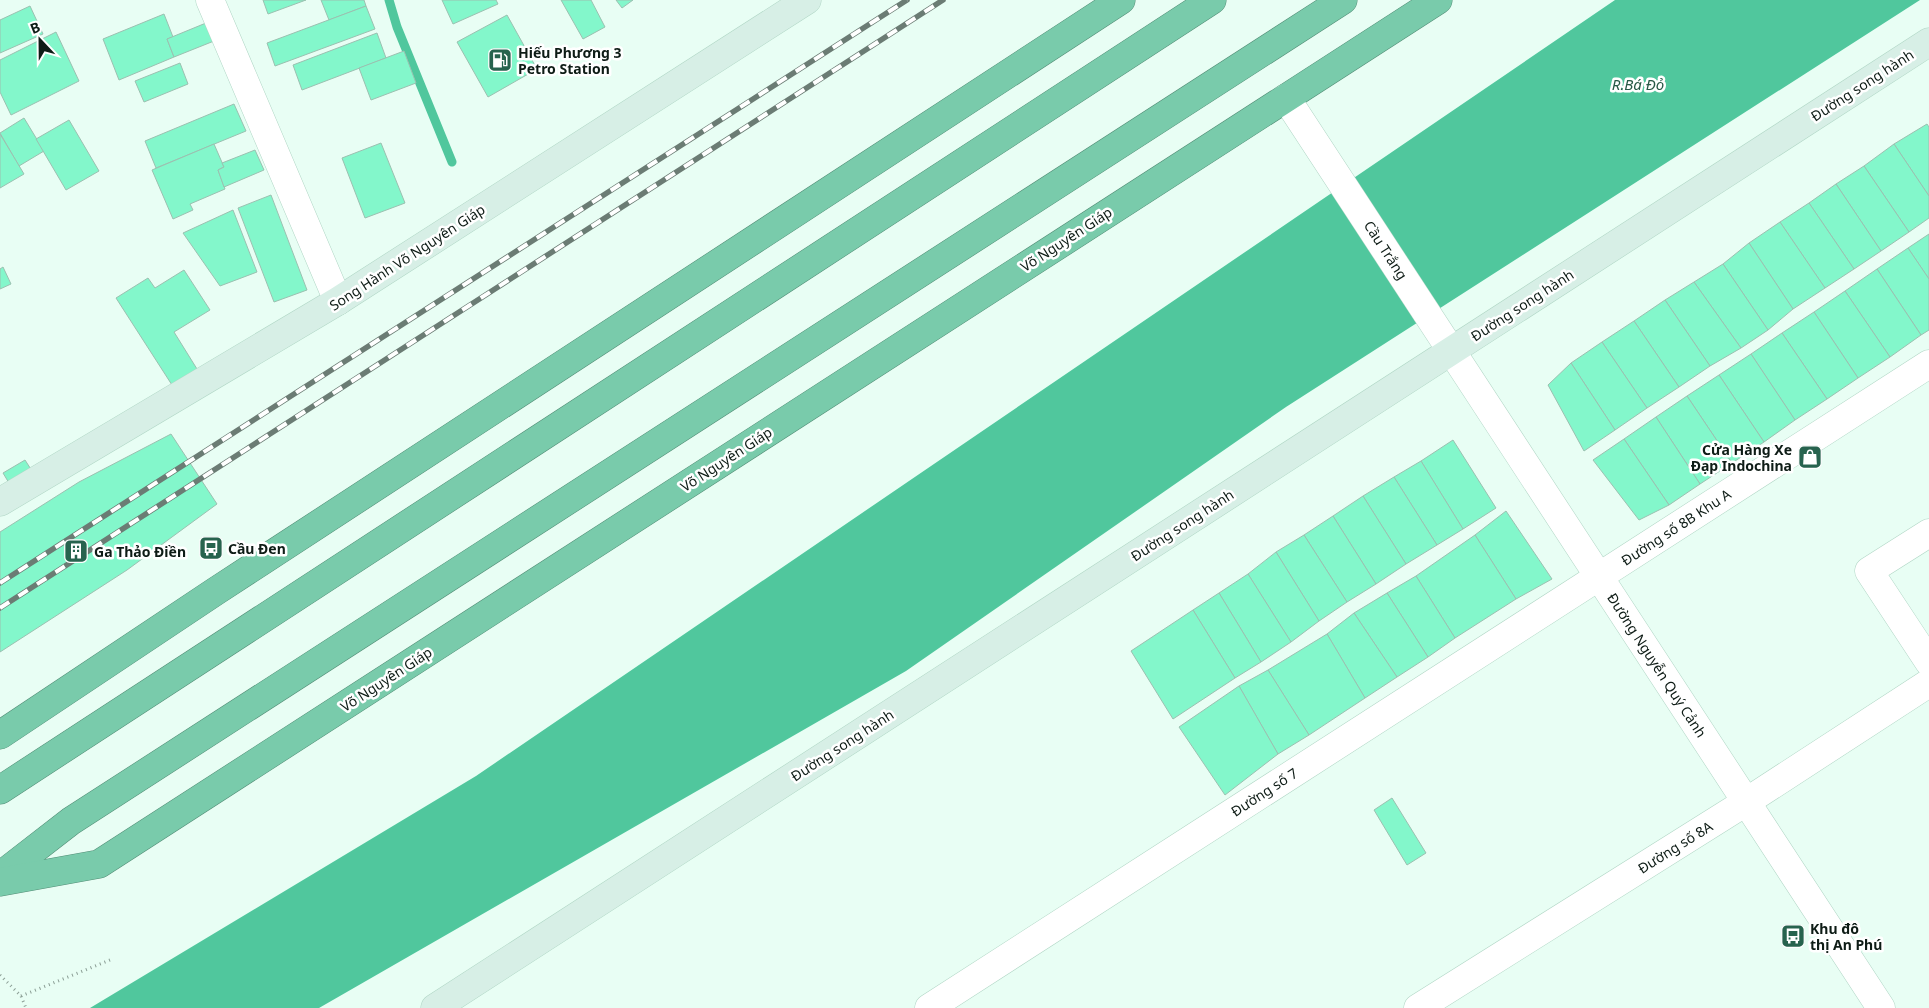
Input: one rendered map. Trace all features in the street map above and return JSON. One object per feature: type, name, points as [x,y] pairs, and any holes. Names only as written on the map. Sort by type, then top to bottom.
[{"type":"highway","points":[[0,735],[233,580],[1122,0]]},
{"type":"highway","points":[[0,790],[1212,0]]},
{"type":"highway","points":[[0,876],[71,821],[1343,0]]},
{"type":"highway","name":"Võ Nguyên Giáp","points":[[0,882],[99,864],[1438,0]]},
{"type":"main road","name":"Song Hành Võ Nguyên Giáp","points":[[0,502],[338,301],[808,0]]},
{"type":"main road","name":"Đường song hành","points":[[434,1008],[1929,42]]},
{"type":"street","points":[[210,0],[338,301]]},
{"type":"street","name":"Cầu Trắng","points":[[1286,98],[1434,323]]},
{"type":"street","name":"Đường Nguyễn Quý Cảnh","points":[[1434,323],[1881,1008]]},
{"type":"street","name":"Đường số 8B Khu A","points":[[1599,576],[1929,364]]},
{"type":"street","points":[[1929,532],[1869,571],[1929,662]]},
{"type":"street","name":"Đường số 7","points":[[936,1006],[1599,576]]},
{"type":"street","name":"Đường số 8A","points":[[1418,1008],[1746,802],[1929,683]]},
{"type":"path","points":[[22,996],[110,960]]},
{"type":"path","points":[[0,975],[22,996],[26,1008]]},
{"type":"water","name":"R.Bá Đỏ","points":[[1615,0],[1920,0],[1286,407],[906,671],[319,1008],[90,1008],[476,776]]},
{"type":"building","points":[[263,0],[306,0],[268,14]]},
{"type":"building","points":[[321,0],[364,0],[366,6],[329,20]]},
{"type":"building","points":[[442,0],[496,0],[498,4],[453,24]]},
{"type":"building","points":[[561,0],[591,0],[605,27],[583,39]]},
{"type":"building","points":[[616,0],[633,0],[622,8]]},
{"type":"building","points":[[30,6],[43,34],[0,53],[0,20]]},
{"type":"building","points":[[366,6],[375,29],[275,66],[267,43]]},
{"type":"building","points":[[164,14],[173,37],[167,39],[174,57],[119,80],[103,39]]},
{"type":"building","name":"Hiếu Phương 3 Petro Station","points":[[507,15],[537,69],[488,97],[457,42]]},
{"type":"building","points":[[206,23],[214,41],[174,57],[167,39]]},
{"type":"building","points":[[56,32],[79,81],[11,115],[0,92],[0,60]]},
{"type":"building","points":[[377,33],[386,58],[302,90],[293,65]]},
{"type":"building","points":[[404,51],[416,83],[371,100],[359,68]]},
{"type":"building","points":[[180,63],[188,84],[144,102],[135,81]]},
{"type":"building","points":[[234,104],[246,131],[156,168],[145,141]]},
{"type":"building","points":[[24,118],[44,151],[19,166],[0,133]]},
{"type":"building","points":[[69,120],[99,171],[66,190],[36,139]]},
{"type":"building","points":[[1927,124],[1929,127],[1929,196],[1894,144]]},
{"type":"building","points":[[0,134],[24,174],[0,188]]},
{"type":"building","points":[[381,143],[405,203],[365,218],[342,158]]},
{"type":"building","points":[[214,144],[224,167],[218,170],[225,189],[190,204],[193,210],[173,219],[152,170]]},
{"type":"building","points":[[1894,144],[1929,196],[1929,218],[1909,232],[1864,166]]},
{"type":"building","points":[[255,150],[264,170],[224,187],[218,170],[224,167],[222,163]]},
{"type":"building","points":[[1864,166],[1909,232],[1881,251],[1836,184]]},
{"type":"building","points":[[1836,184],[1881,251],[1854,269],[1809,203]]},
{"type":"building","points":[[271,195],[307,290],[274,302],[238,208]]},
{"type":"building","points":[[1809,203],[1854,269],[1825,288],[1780,222]]},
{"type":"building","points":[[233,210],[257,272],[220,286],[183,233]]},
{"type":"building","points":[[1780,222],[1825,288],[1793,309],[1749,243]]},
{"type":"building","points":[[1929,234],[1929,279],[1908,248]]},
{"type":"building","points":[[1749,243],[1793,309],[1768,330],[1723,264]]},
{"type":"building","points":[[1908,248],[1929,279],[1929,330],[1921,335],[1877,269]]},
{"type":"building","points":[[1723,264],[1768,330],[1741,348],[1694,282]]},
{"type":"building","points":[[3,267],[11,284],[0,289],[0,269]]},
{"type":"building","points":[[1877,269],[1921,335],[1890,357],[1845,291]]},
{"type":"building","points":[[184,270],[210,310],[174,332],[197,369],[172,385],[116,298],[148,278],[155,288]]},
{"type":"building","points":[[1694,282],[1741,348],[1710,366],[1665,300]]},
{"type":"building","points":[[1845,291],[1890,357],[1858,378],[1814,312]]},
{"type":"building","points":[[1665,300],[1710,366],[1679,387],[1634,321]]},
{"type":"building","points":[[1814,312],[1858,378],[1827,399],[1782,333]]},
{"type":"building","points":[[1634,321],[1679,387],[1647,408],[1602,342]]},
{"type":"building","points":[[1782,333],[1827,399],[1795,420],[1751,354]]},
{"type":"building","points":[[1602,342],[1647,408],[1615,430],[1571,363]]},
{"type":"building","points":[[1751,354],[1795,420],[1764,442],[1719,375]]},
{"type":"building","points":[[1571,363],[1615,430],[1584,451],[1548,385]]},
{"type":"building","points":[[1719,375],[1764,442],[1732,463],[1687,396]]},
{"type":"building","points":[[1687,396],[1732,463],[1700,484],[1656,417]]},
{"type":"building","points":[[1656,417],[1700,484],[1669,505],[1624,439]]},
{"type":"building","name":"Ga Thảo Điền","points":[[171,434],[217,504],[127,570],[0,652],[0,532],[79,482]]},
{"type":"building","points":[[1624,439],[1669,505],[1639,520],[1593,460]]},
{"type":"building","points":[[1453,440],[1496,508],[1463,529],[1421,461]]},
{"type":"building","points":[[25,460],[34,474],[12,488],[3,473]]},
{"type":"building","points":[[1421,461],[1463,529],[1437,545],[1394,477]]},
{"type":"building","points":[[1394,477],[1437,545],[1406,564],[1363,496]]},
{"type":"building","points":[[1363,496],[1406,564],[1376,584],[1333,516]]},
{"type":"building","points":[[1506,511],[1552,579],[1516,599],[1475,535]]},
{"type":"building","points":[[1333,516],[1376,584],[1347,602],[1304,535]]},
{"type":"building","points":[[1304,535],[1347,602],[1319,621],[1276,552]]},
{"type":"building","points":[[1475,535],[1516,599],[1455,638],[1416,576]]},
{"type":"building","points":[[1276,552],[1319,621],[1291,642],[1248,574]]},
{"type":"building","points":[[1248,574],[1291,642],[1261,662],[1219,593]]},
{"type":"building","points":[[1416,576],[1455,638],[1428,657],[1387,593]]},
{"type":"building","points":[[1219,593],[1261,662],[1235,678],[1193,610]]},
{"type":"building","points":[[1387,593],[1428,657],[1397,677],[1354,613]]},
{"type":"building","points":[[1193,610],[1235,678],[1173,719],[1131,651]]},
{"type":"building","points":[[1354,613],[1397,677],[1365,698],[1327,634]]},
{"type":"building","points":[[1327,634],[1365,698],[1309,735],[1268,670]]},
{"type":"building","points":[[1268,670],[1309,735],[1278,754],[1239,686]]},
{"type":"building","points":[[1239,686],[1278,754],[1225,795],[1179,727]]},
{"type":"building","points":[[1392,798],[1426,853],[1407,865],[1374,810]]},
{"type":"waterway","points":[[389,0],[397,27],[452,162]]},
{"type":"railway","points":[[0,583],[907,0]]},
{"type":"railway","points":[[0,608],[943,0]]},
{"type":"place","name":"Hiếu Phương 3 Petro Station","points":[[500,60]]},
{"type":"place","name":"Cửa Hàng Xe Đạp Indochina","points":[[1810,457]]},
{"type":"place","name":"Cầu Đen","points":[[211,548]]},
{"type":"place","name":"Ga Thảo Điền","points":[[76,551]]},
{"type":"place","name":"Khu đô thị An Phú","points":[[1793,936]]}]
